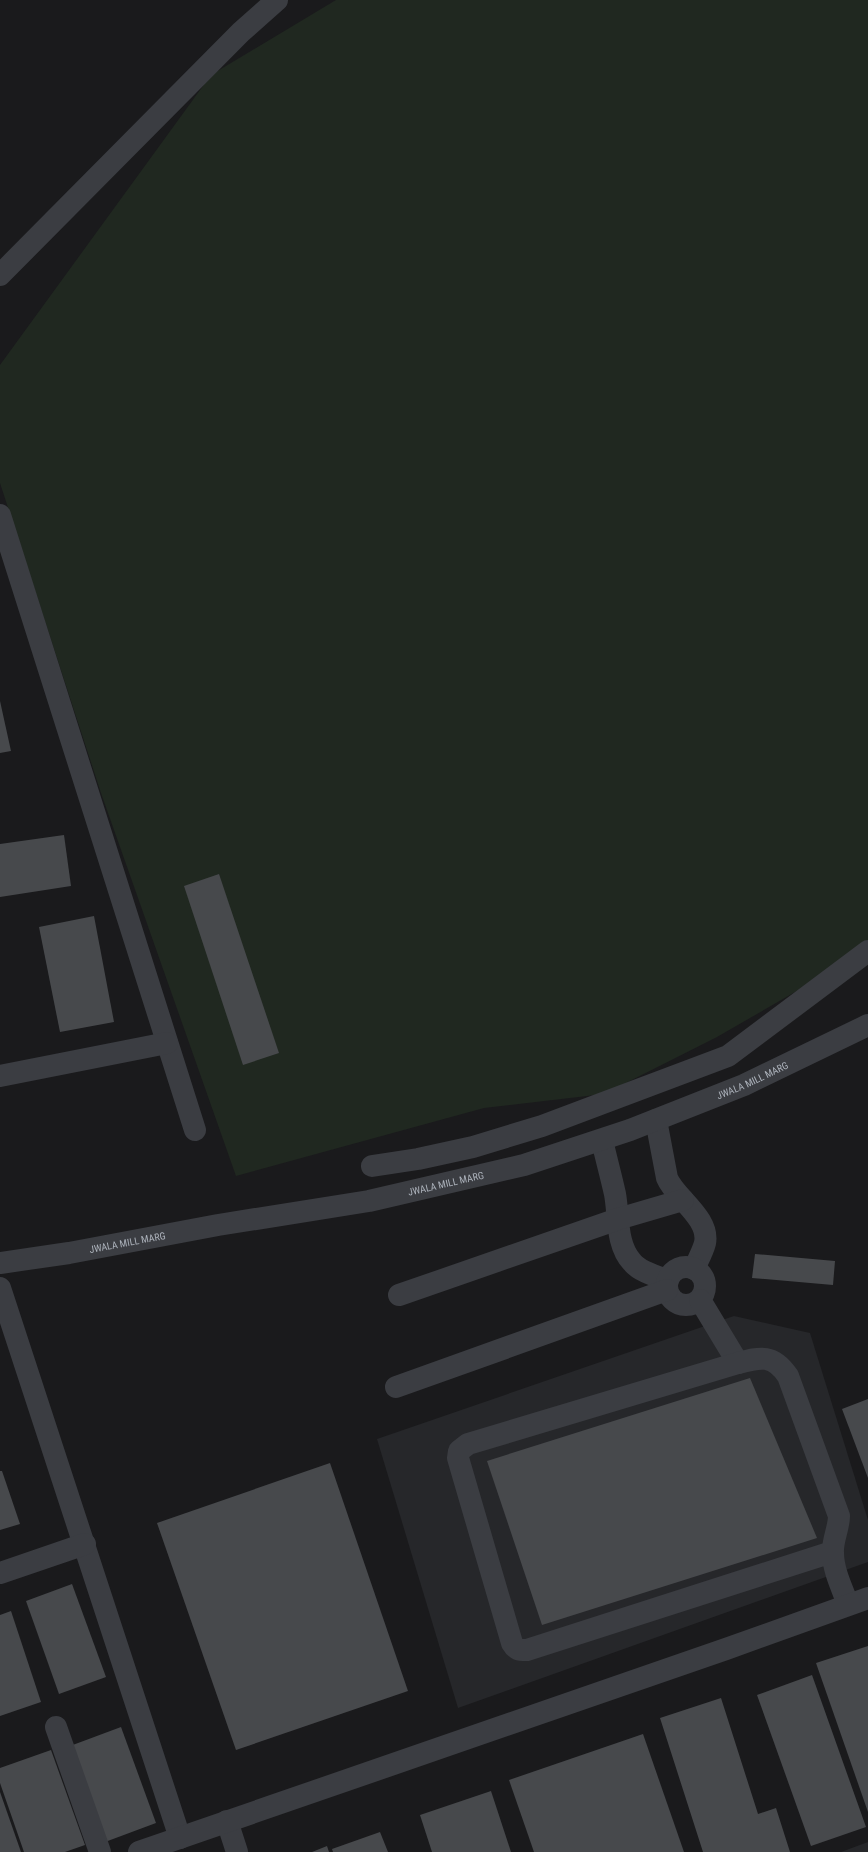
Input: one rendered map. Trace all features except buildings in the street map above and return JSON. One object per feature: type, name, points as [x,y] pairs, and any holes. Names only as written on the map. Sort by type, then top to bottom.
[{"type":"street","points":[[0,274],[241,32],[276,0]]},
{"type":"street","points":[[0,515],[195,1130]]},
{"type":"street","points":[[372,1166],[418,1159],[474,1147],[542,1126],[728,1056],[868,951]]},
{"type":"street","name":"JWALA MILL MARG","points":[[0,1263],[69,1253],[218,1225],[369,1201],[524,1165],[602,1140],[744,1085],[868,1025]]},
{"type":"street","points":[[0,1076],[167,1043]]},
{"type":"street","points":[[656,1120],[667,1178],[670,1186],[691,1208],[704,1232],[705,1242],[694,1269]]},
{"type":"street","points":[[602,1140],[615,1194],[624,1248],[632,1262],[643,1271],[668,1285]]},
{"type":"street","points":[[399,1295],[618,1219],[683,1200]]},
{"type":"street","points":[[682,1267],[694,1269],[700,1272],[705,1280],[705,1291],[700,1300],[691,1305],[680,1305],[672,1299],[668,1285],[673,1271],[682,1267]]},
{"type":"street","points":[[396,1387],[668,1285]]},
{"type":"street","points":[[0,1288],[180,1838]]},
{"type":"street","points":[[700,1300],[738,1363]]},
{"type":"street","points":[[139,1852],[726,1649],[858,1601],[835,1568],[832,1552],[839,1525],[839,1516],[788,1376],[780,1364],[767,1359],[754,1359],[738,1363],[468,1444],[459,1451],[458,1458],[512,1643],[514,1648],[518,1650],[526,1650],[832,1552]]},
{"type":"street","points":[[0,1573],[85,1544]]},
{"type":"street","points":[[56,1727],[100,1852]]},
{"type":"street","points":[[227,1821],[237,1852]]},
{"type":"shaded area","points":[[336,0],[868,0],[868,950],[717,1037],[604,1094],[484,1108],[236,1176],[101,793],[0,483],[0,365],[211,75]]},
{"type":"shaded area","points":[[734,1316],[810,1333],[868,1520],[868,1562],[458,1708],[377,1439]]},
{"type":"shaded area","points":[[868,1842],[868,1852],[841,1852]]}]
